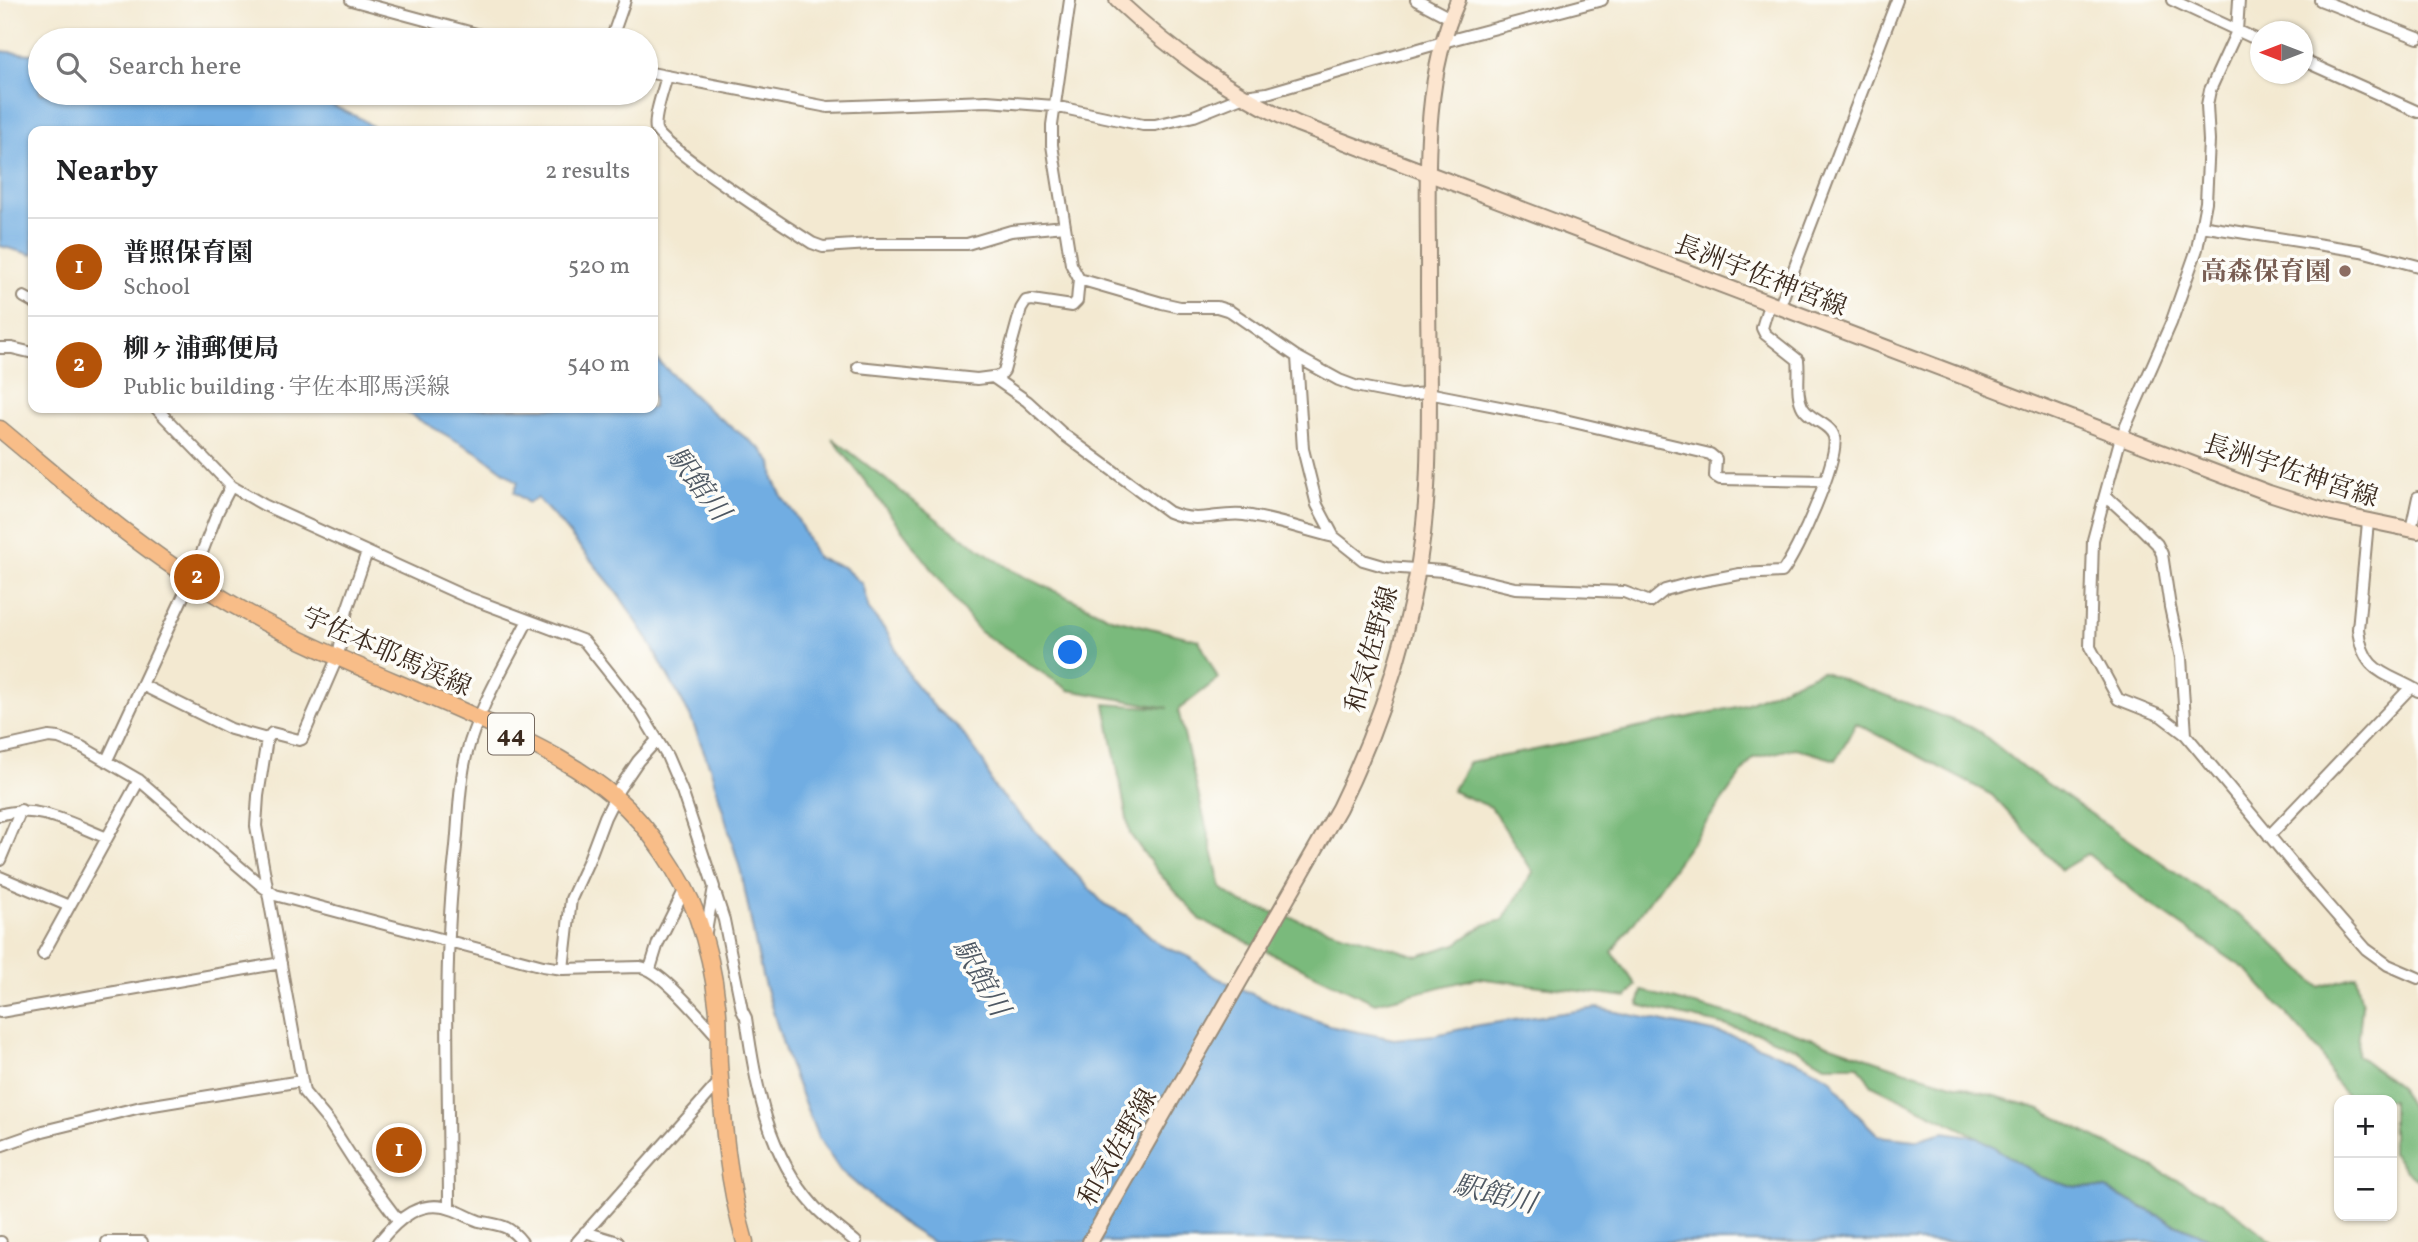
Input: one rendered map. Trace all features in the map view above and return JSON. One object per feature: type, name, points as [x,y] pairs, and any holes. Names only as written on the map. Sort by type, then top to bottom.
[{"type":"main road","name":"長洲宇佐神宮線","points":[[1117,0],[1179,54],[1244,96],[1297,124],[2304,505],[2368,522],[2414,530]]},
{"type":"main road","name":"和気佐野線","points":[[1090,1242],[1317,849],[1365,753],[1402,642],[1418,568],[1427,488],[1430,114],[1443,42],[1458,0]]},
{"type":"main road","name":"宇佐本耶馬渓線","points":[[0,429],[129,536],[190,580],[268,624],[478,718],[573,766],[615,797],[651,836],[697,915],[716,989],[727,1155],[745,1242]]},
{"type":"street","points":[[351,0],[455,28]]},
{"type":"street","points":[[615,28],[625,0]]},
{"type":"street","points":[[858,367],[977,379],[994,378],[1004,371],[1020,309],[1026,301],[1072,306],[1077,301],[1079,279],[1071,264],[1052,145],[1054,106],[1070,0]]},
{"type":"street","points":[[1416,0],[1450,18]]},
{"type":"street","points":[[658,74],[828,107],[987,102],[1054,106],[1131,123],[1154,125],[1194,116],[1244,96],[1267,93],[1602,0]]},
{"type":"street","points":[[1297,357],[1304,460],[1317,505],[1334,537],[1363,560],[1374,565],[1443,571],[1515,588],[1624,592],[1650,603],[1665,590],[1688,584],[1740,574],[1782,572],[1811,519],[1825,481],[1835,438],[1831,431],[1804,409],[1799,393],[1798,360],[1765,334],[1762,328],[1822,201],[1897,0]]},
{"type":"street","points":[[2172,0],[2250,37]]},
{"type":"street","points":[[2239,0],[2237,31],[2210,90],[2207,105],[2207,190],[2197,249],[2171,323],[2121,437],[2093,540],[2090,647],[2118,699],[2161,716],[2186,734],[2366,949],[2388,965],[2418,978]]},
{"type":"street","points":[[2320,0],[2348,5],[2418,38]]},
{"type":"street","points":[[2313,66],[2418,112]]},
{"type":"street","points":[[657,126],[667,76]]},
{"type":"street","points":[[658,134],[699,167],[812,243],[823,247],[851,244],[967,244],[1011,231],[1065,226]]},
{"type":"street","points":[[2201,226],[2361,251],[2418,265]]},
{"type":"street","points":[[1079,279],[1180,307],[1217,307],[1230,311],[1297,357],[1355,386],[1401,395],[1428,393],[1710,454],[1716,459],[1715,475],[1720,479],[1825,481]]},
{"type":"street","points":[[0,348],[28,352]]},
{"type":"street","points":[[994,378],[1169,512],[1189,519],[1244,515],[1334,537]]},
{"type":"street","points":[[161,413],[231,486],[264,505],[456,593],[584,641],[624,690],[657,740],[682,791],[724,920],[742,1010],[746,1018],[755,1082],[769,1131],[799,1186],[817,1209],[856,1242]]},
{"type":"street","points":[[107,760],[231,486]]},
{"type":"street","points":[[2105,495],[2157,544],[2162,554],[2181,658],[2186,734]]},
{"type":"street","points":[[2414,530],[2418,497]]},
{"type":"street","points":[[2270,836],[2415,689],[2378,672],[2364,653],[2360,641],[2358,629],[2368,522]]},
{"type":"street","points":[[367,552],[346,610],[338,656],[302,738],[299,740],[272,733],[267,739],[256,827],[301,1081],[307,1097],[329,1122],[362,1173],[398,1220]]},
{"type":"street","points":[[449,1208],[450,892],[460,784],[478,718],[528,621]]},
{"type":"street","points":[[142,685],[231,729],[267,739]]},
{"type":"street","points":[[0,748],[49,737],[59,738],[107,760],[139,780],[268,892],[530,963],[563,969],[650,969],[664,980],[719,1038]]},
{"type":"street","points":[[563,969],[571,899],[615,797],[638,761],[657,740]]},
{"type":"street","points":[[43,954],[139,780]]},
{"type":"street","points":[[0,814],[21,810],[58,818],[107,838]]},
{"type":"street","points":[[0,860],[21,810]]},
{"type":"street","points":[[0,877],[69,906]]},
{"type":"street","points":[[704,940],[714,887]]},
{"type":"street","points":[[650,969],[658,943],[684,889]]},
{"type":"street","points":[[0,1012],[282,963]]},
{"type":"street","points":[[577,1242],[720,1080]]},
{"type":"street","points":[[0,1146],[43,1131],[141,1107],[301,1081]]},
{"type":"street","points":[[379,1242],[398,1220],[408,1213],[426,1207],[449,1208],[478,1221],[506,1227],[522,1242]]},
{"type":"street","points":[[585,1232],[618,1242]]},
{"type":"street","points":[[107,1242],[142,1242]]},
{"type":"green space","points":[[832,438],[946,526],[1013,571],[1111,618],[1199,640],[1218,679],[1178,710],[1221,888],[1242,903],[1418,956],[1456,944],[1484,925],[1503,920],[1533,872],[1491,807],[1452,791],[1469,762],[1741,706],[1821,671],[1976,729],[2023,767],[2261,931],[2319,987],[2356,976],[2362,1005],[2357,1055],[2399,1087],[2418,1120],[2418,1180],[2397,1159],[2397,1095],[2346,1095],[2334,1080],[2320,1052],[2248,971],[2147,902],[2088,854],[2061,870],[1992,795],[1856,723],[1836,760],[1795,748],[1753,758],[1612,952],[1636,985],[1627,997],[1477,978],[1375,1003],[1201,920],[1158,872],[1130,834],[1105,704],[1168,708],[1069,690],[980,632]]},
{"type":"green space","points":[[1642,991],[1782,1028],[1900,1069],[2040,1109],[2222,1203],[2273,1242],[2219,1242],[2177,1225],[2106,1189],[2069,1186],[2041,1177],[1978,1137],[1872,1085],[1858,1065],[1825,1065],[1797,1049],[1761,1034],[1638,1005]]},
{"type":"water","points":[[0,51],[28,54],[28,105],[331,105],[372,126],[28,126],[28,254],[0,246]]},
{"type":"water","name":"駅館川","points":[[658,361],[708,409],[762,450],[772,463],[774,479],[782,497],[796,516],[817,558],[843,567],[862,584],[869,610],[887,632],[911,679],[936,709],[958,727],[984,763],[993,786],[1104,904],[1128,916],[1160,945],[1190,957],[1213,976],[1280,1007],[1334,1027],[1394,1039],[1435,1035],[1479,1025],[1597,1008],[1733,1036],[1804,1064],[1831,1079],[1857,1114],[1879,1136],[1916,1140],[1944,1132],[1978,1137],[2041,1177],[2069,1186],[2106,1189],[2177,1225],[2219,1242],[932,1242],[900,1222],[840,1170],[818,1137],[789,1064],[762,976],[741,872],[710,767],[690,716],[646,636],[617,592],[561,524],[537,498],[528,503],[514,492],[518,482],[480,454],[407,413],[658,413]]},
{"type":"place","name":"高森保育園","points":[[2345,271]]},
{"type":"place","name":"柳ヶ浦郵便局","points":[[197,577]]},
{"type":"place","name":"普照保育園","points":[[399,1150]]}]
